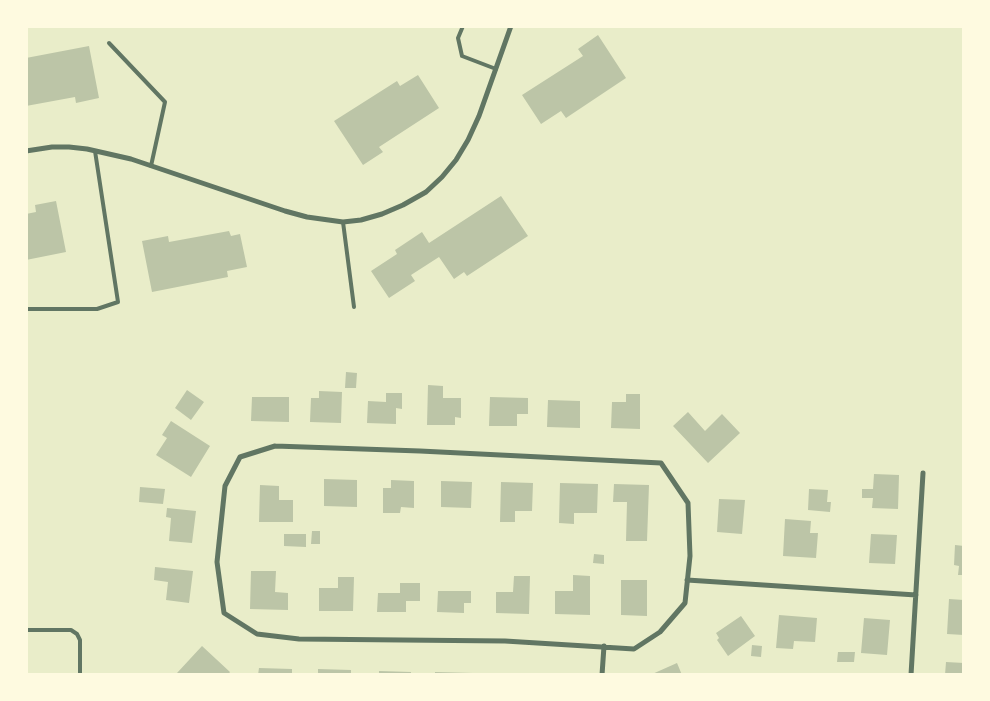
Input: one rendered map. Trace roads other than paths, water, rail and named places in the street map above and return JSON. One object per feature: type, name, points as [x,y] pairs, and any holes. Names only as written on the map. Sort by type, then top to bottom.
[{"type":"street","points":[[26,151],[52,147],[69,147],[95,151],[131,159],[307,217],[343,222],[361,220],[403,205],[426,192],[456,160],[479,116],[511,26]]},
{"type":"street","points":[[275,446],[430,451],[661,463],[688,504],[690,556],[685,603],[660,632],[634,648],[604,646],[505,641],[298,639],[257,634],[224,613],[217,562],[225,486],[240,458],[275,446]]},
{"type":"street","points":[[911,675],[923,473]]},
{"type":"street","points":[[687,580],[916,594]]},
{"type":"street","points":[[602,675],[604,646]]},
{"type":"lane","points":[[463,26],[458,38],[462,56],[496,69]]},
{"type":"lane","points":[[109,43],[166,102],[151,166]]},
{"type":"lane","points":[[26,309],[98,309],[118,302],[95,151]]},
{"type":"lane","points":[[343,222],[354,307]]},
{"type":"lane","points":[[26,630],[71,630],[77,634],[80,640],[80,675]]}]
